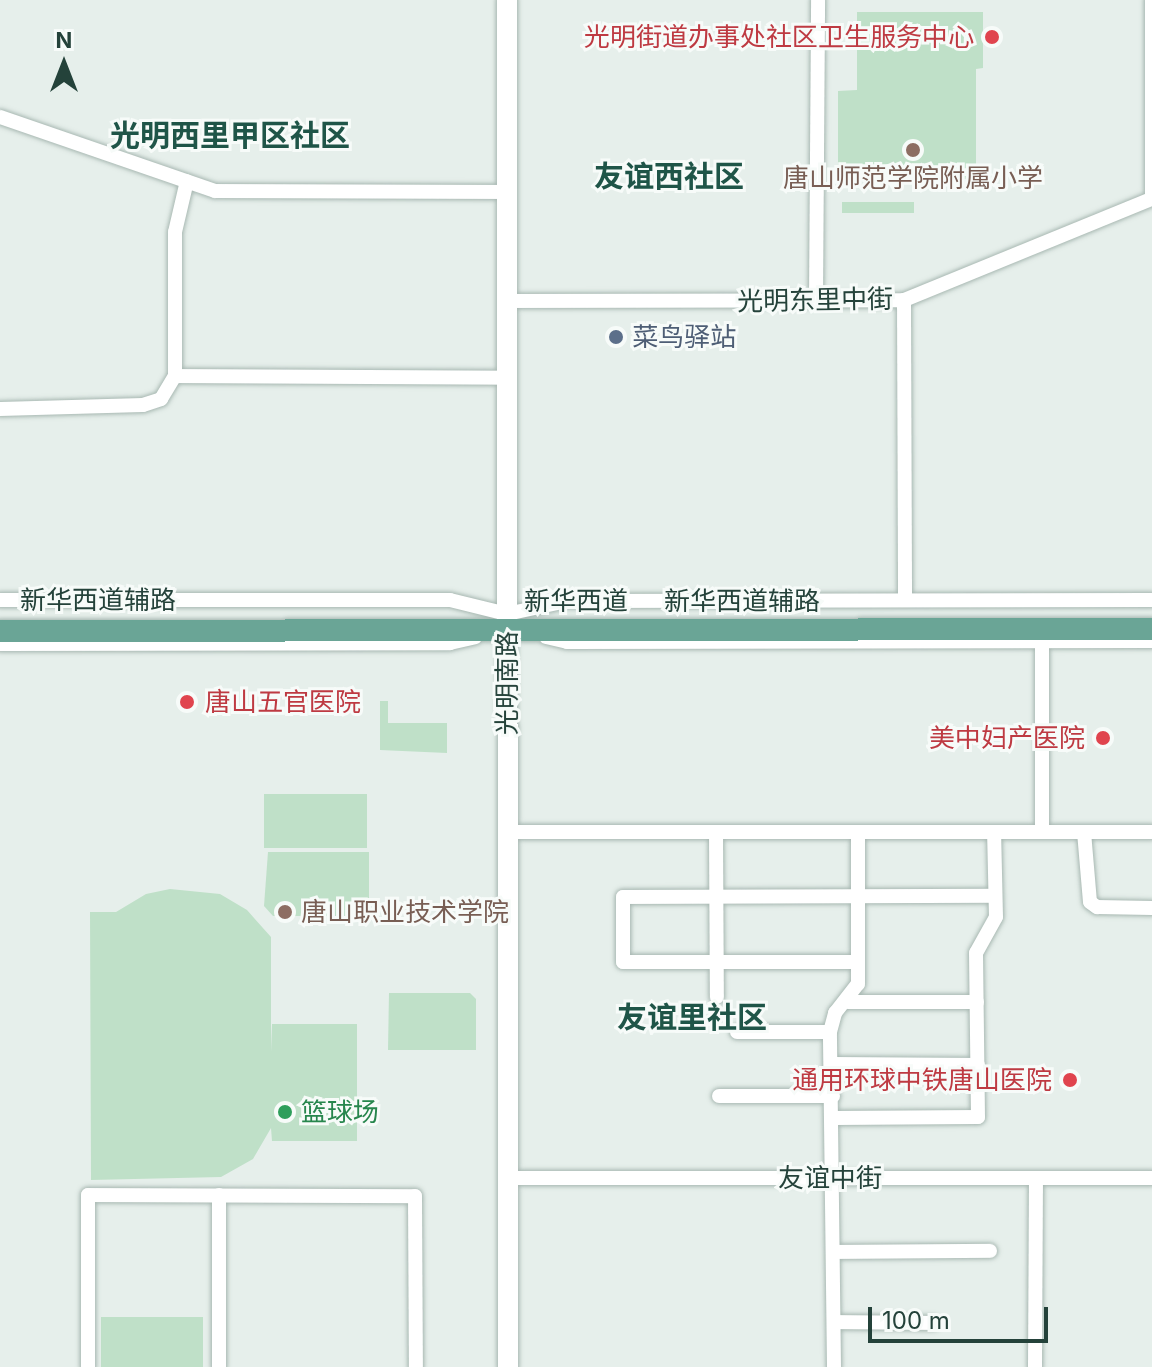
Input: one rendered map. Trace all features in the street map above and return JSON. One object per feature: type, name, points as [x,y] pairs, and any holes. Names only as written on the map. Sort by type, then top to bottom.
[{"type":"main road","name":"光明南路","points":[[507,0],[508,1367]]},
{"type":"main road","name":"新华西道","points":[[0,631],[508,621],[1152,615]]},
{"type":"main road","name":"新华西道","points":[[0,618],[508,621],[1042,635],[1152,629]]},
{"type":"street","points":[[816,300],[818,0]]},
{"type":"street","points":[[1152,0],[1152,199]]},
{"type":"street","points":[[0,117],[215,191],[507,192]]},
{"type":"street","points":[[0,409],[152,405],[175,376],[175,232],[187,181]]},
{"type":"street","name":"光明东里中街","points":[[507,301],[904,300],[1152,199]]},
{"type":"street","points":[[904,300],[905,600]]},
{"type":"street","points":[[175,376],[508,378]]},
{"type":"street","name":"新华西道辅路","points":[[0,600],[450,600],[508,621]]},
{"type":"street","name":"新华西道辅路","points":[[0,644],[450,643],[566,601],[1152,600]]},
{"type":"street","points":[[1042,832],[1042,635],[1152,641]]},
{"type":"street","points":[[508,832],[1152,832]]},
{"type":"street","points":[[716,832],[717,997]]},
{"type":"street","points":[[834,1367],[834,1118],[830,1032],[835,1013],[848,1002],[858,984],[858,832]]},
{"type":"street","points":[[834,1118],[978,1117],[976,953],[993,926],[994,832]]},
{"type":"street","points":[[1084,832],[1090,902],[1097,907],[1152,908]]},
{"type":"street","points":[[858,962],[623,962],[623,897],[995,896]]},
{"type":"street","points":[[848,1002],[977,1002]]},
{"type":"street","points":[[737,1032],[830,1032]]},
{"type":"street","points":[[833,1064],[978,1065]]},
{"type":"street","points":[[719,1096],[833,1096]]},
{"type":"street","name":"友谊中街","points":[[508,1178],[1152,1178]]},
{"type":"street","points":[[1035,1367],[1036,1178]]},
{"type":"street","points":[[88,1367],[88,1195],[415,1196],[416,1367]]},
{"type":"street","points":[[219,1195],[219,1367]]},
{"type":"street","points":[[834,1252],[990,1251]]},
{"type":"street","points":[[834,1322],[933,1323]]},
{"type":"green space","points":[[857,12],[983,12],[983,68],[976,69],[976,179],[838,178],[838,91],[857,90]]},
{"type":"green space","points":[[842,202],[914,202],[914,213],[842,213]]},
{"type":"green space","points":[[380,701],[388,701],[388,723],[447,723],[447,753],[380,750]]},
{"type":"green space","points":[[264,794],[367,794],[367,848],[264,848]]},
{"type":"green space","points":[[268,852],[369,852],[369,916],[273,916],[264,906]]},
{"type":"green space","points":[[170,889],[220,894],[247,910],[271,937],[271,1052],[272,1024],[357,1024],[357,1141],[272,1141],[271,1128],[253,1159],[221,1177],[91,1180],[90,912],[116,912],[146,894]]},
{"type":"green space","points":[[389,993],[470,993],[476,999],[476,1050],[388,1050]]},
{"type":"green space","points":[[101,1317],[203,1317],[203,1367],[101,1367]]},
{"type":"place","name":"光明街道办事处社区卫生服务中心","points":[[992,37]]},
{"type":"place","name":"唐山师范学院附属小学","points":[[913,150]]},
{"type":"place","name":"菜鸟驿站","points":[[616,337]]},
{"type":"place","name":"唐山五官医院","points":[[187,702]]},
{"type":"place","name":"美中妇产医院","points":[[1103,738]]},
{"type":"place","name":"唐山职业技术学院","points":[[285,912]]},
{"type":"place","name":"通用环球中铁唐山医院","points":[[1070,1080]]},
{"type":"place","name":"篮球场","points":[[285,1112]]},
{"type":"district","name":"光明西里甲区社区","points":[[230,135]]},
{"type":"district","name":"友谊西社区","points":[[669,176]]},
{"type":"district","name":"友谊里社区","points":[[692,1017]]}]
